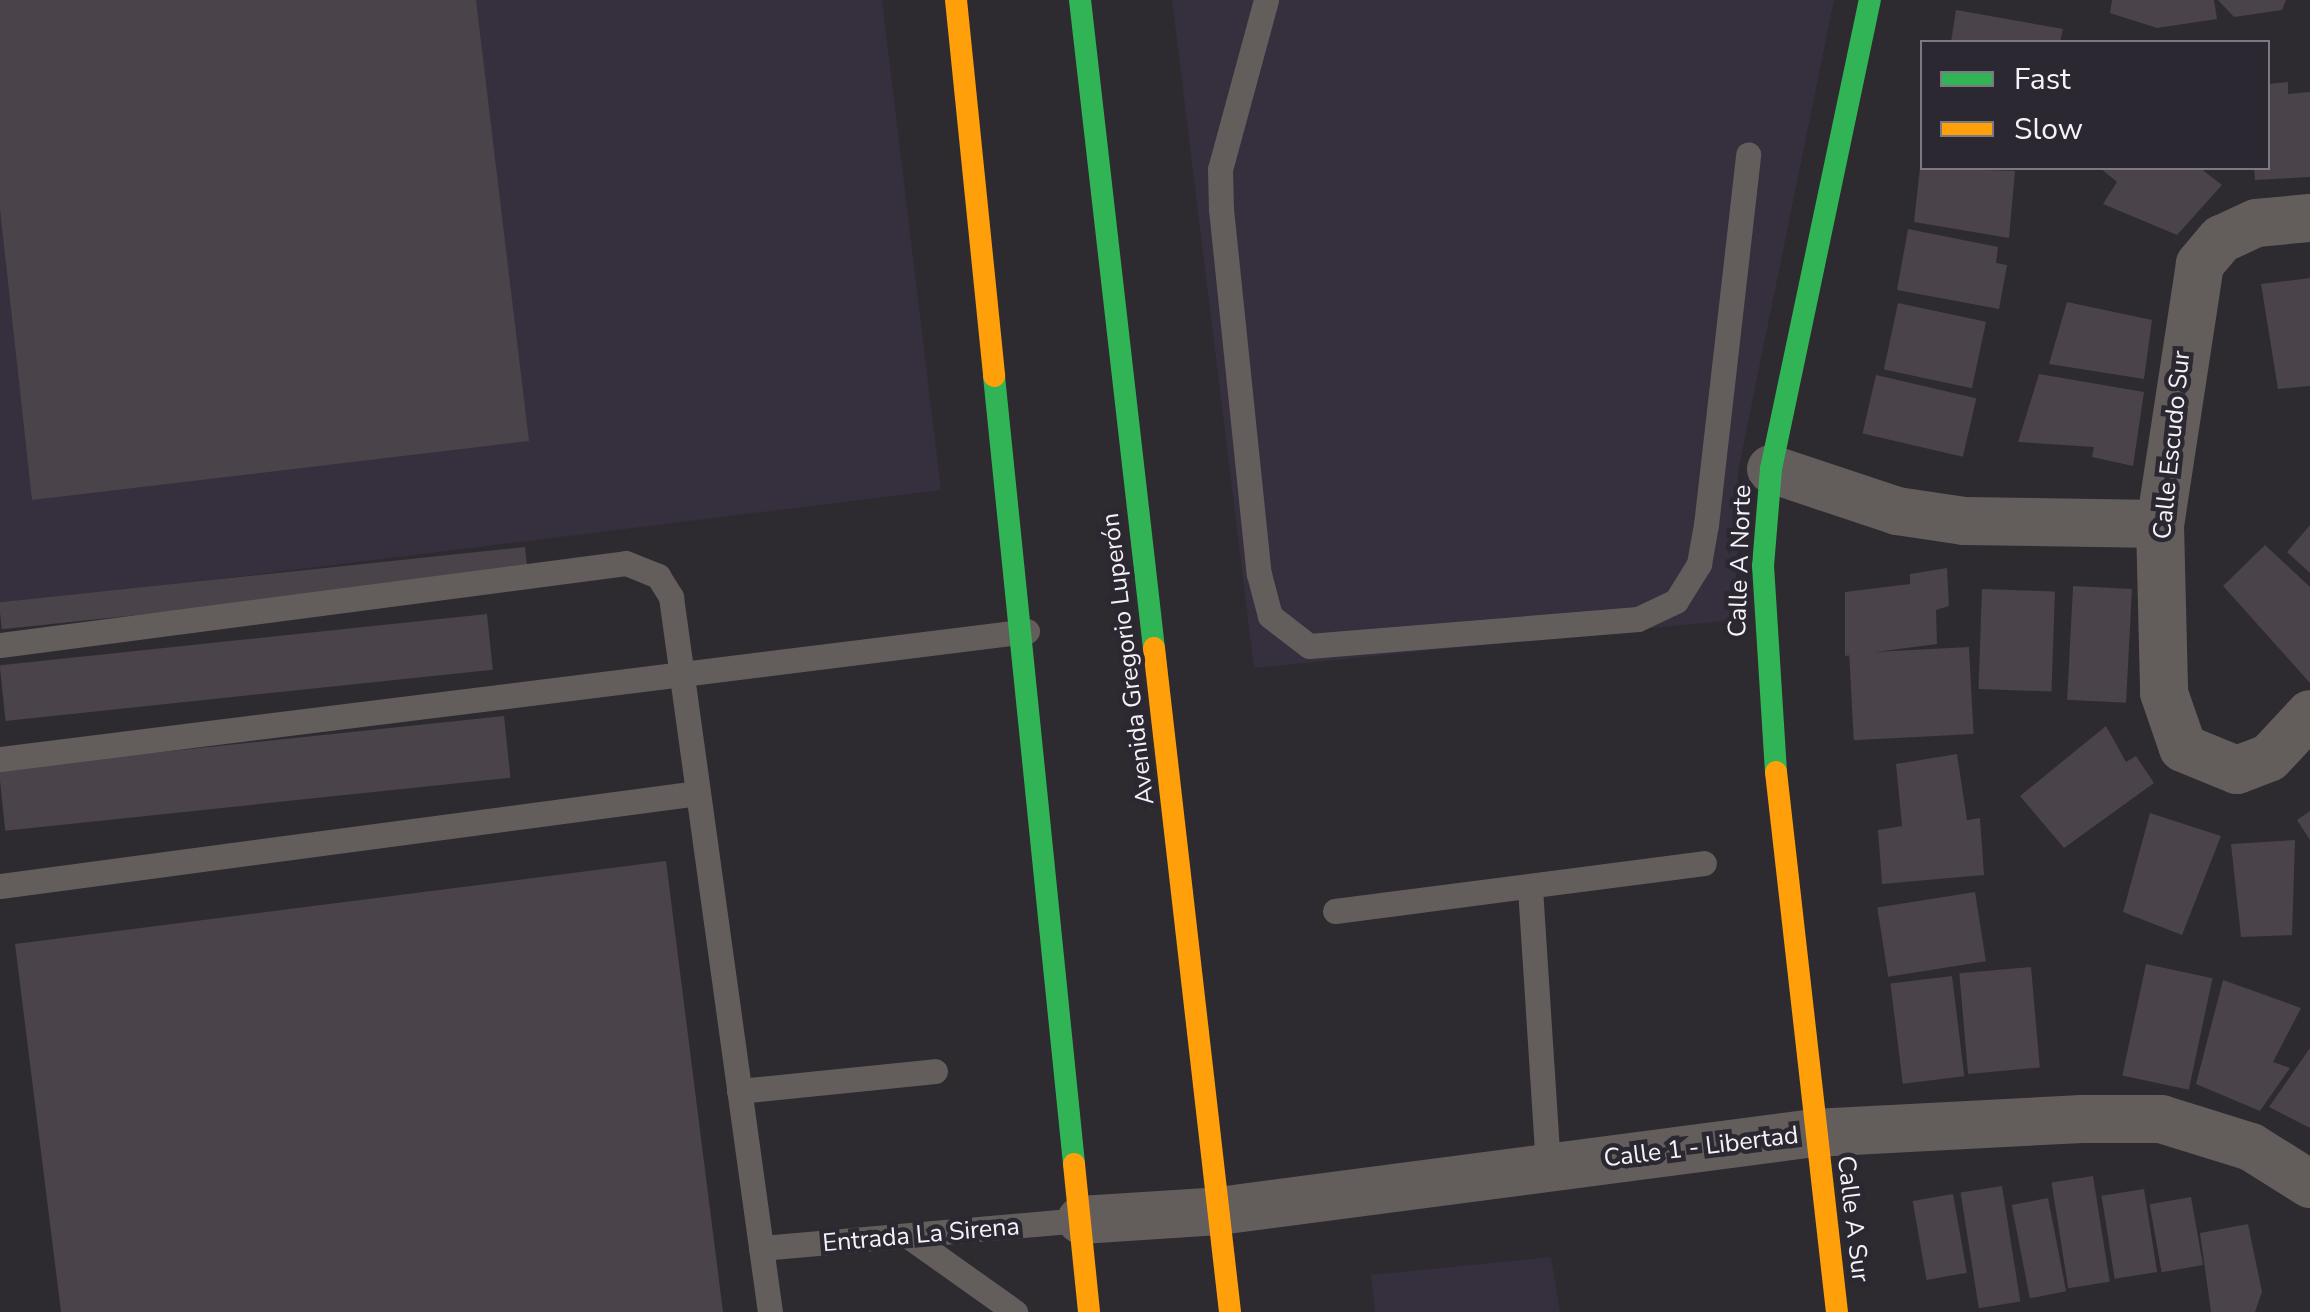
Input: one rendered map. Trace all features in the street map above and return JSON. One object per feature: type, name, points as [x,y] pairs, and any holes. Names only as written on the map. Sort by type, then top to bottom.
[{"type":"main road","points":[[956,0],[1027,632],[1089,1312]]},
{"type":"main road","name":"Avenida Gregorio Luperón","points":[[1080,0],[1230,1312]]},
{"type":"main road","name":"Calle A Norte","points":[[1814,1132],[1765,668],[1770,468],[1870,0]]},
{"type":"main road","name":"Calle A Sur","points":[[1814,1132],[1838,1312]]},
{"type":"street","name":"Calle Escudo Sur","points":[[2310,218],[2256,223],[2221,239],[2200,264],[2160,524],[2164,693],[2184,748],[2237,770],[2270,758],[2310,714]]},
{"type":"street","points":[[1770,468],[1896,511],[1964,521],[2160,524]]},
{"type":"street","name":"Calle 1 - Libertad","points":[[1080,1220],[1219,1211],[1814,1132],[2161,1119],[2251,1147],[2310,1184]]},
{"type":"lane","points":[[1266,0],[1220,169],[1221,209],[1259,574],[1270,616],[1309,646],[1638,619],[1676,601],[1699,564],[1706,526],[1748,154]]},
{"type":"lane","points":[[0,645],[626,563],[658,576],[671,597],[770,1312]]},
{"type":"lane","points":[[0,759],[681,670],[1027,632]]},
{"type":"lane","points":[[0,886],[698,793]]},
{"type":"lane","points":[[1335,911],[1704,864]]},
{"type":"lane","points":[[1530,888],[1548,1166]]},
{"type":"lane","points":[[739,1091],[934,1071]]},
{"type":"lane","name":"Entrada La Sirena","points":[[761,1248],[911,1238],[1080,1220]]},
{"type":"lane","points":[[911,1238],[1014,1312]]},
{"type":"shaded area","points":[[0,0],[882,0],[941,490],[0,606]]},
{"type":"shaded area","points":[[1172,0],[1834,0],[1738,472],[1743,619],[1254,668]]},
{"type":"shaded area","points":[[1551,1257],[1560,1312],[1375,1312],[1371,1275]]},
{"type":"building","points":[[0,0],[476,0],[529,441],[32,500],[0,209]]},
{"type":"building","points":[[2112,0],[2214,0],[2217,19],[2157,28],[2110,13]]},
{"type":"building","points":[[2218,0],[2286,0],[2282,10],[2234,17]]},
{"type":"building","points":[[1956,10],[2063,29],[2060,40],[1951,40]]},
{"type":"building","points":[[2288,82],[2288,94],[2310,92],[2310,177],[2255,180],[2254,170],[2270,170],[2270,84]]},
{"type":"building","points":[[1920,168],[2015,171],[2009,238],[1914,222]]},
{"type":"building","points":[[2102,170],[2203,170],[2222,185],[2177,235],[2103,204],[2117,182]]},
{"type":"building","points":[[1908,229],[1998,247],[1996,263],[2007,265],[1999,309],[1897,290]]},
{"type":"building","points":[[2310,278],[2310,386],[2278,389],[2261,284]]},
{"type":"building","points":[[2067,302],[2152,320],[2144,379],[2049,364]]},
{"type":"building","points":[[1898,303],[1986,322],[1972,388],[1884,370]]},
{"type":"building","points":[[2039,374],[2144,392],[2133,466],[2092,457],[2094,447],[2018,442]]},
{"type":"building","points":[[1876,375],[1976,398],[1963,457],[1863,433]]},
{"type":"building","points":[[2310,525],[2310,573],[2287,552]]},
{"type":"building","points":[[2265,545],[2310,587],[2310,683],[2223,586]]},
{"type":"building","points":[[525,547],[528,574],[2,629],[0,602]]},
{"type":"building","points":[[1947,568],[1949,606],[1936,610],[1937,644],[1845,656],[1845,592],[1910,584],[1910,574]]},
{"type":"building","points":[[2073,586],[2132,589],[2126,703],[2067,700]]},
{"type":"building","points":[[1982,589],[2055,592],[2051,691],[1979,689]]},
{"type":"building","points":[[487,614],[493,670],[6,721],[0,665]]},
{"type":"building","points":[[1969,647],[1974,734],[1854,740],[1849,653]]},
{"type":"building","points":[[504,716],[510,778],[5,831],[0,769]]},
{"type":"building","points":[[2106,726],[2126,762],[2136,756],[2154,783],[2064,848],[2020,796]]},
{"type":"building","points":[[1957,754],[1967,820],[1980,818],[1984,875],[1882,884],[1878,830],[1902,826],[1896,764]]},
{"type":"building","points":[[2310,811],[2310,840],[2297,820]]},
{"type":"building","points":[[2150,813],[2221,836],[2182,935],[2123,912]]},
{"type":"building","points":[[2295,840],[2292,935],[2241,937],[2231,844]]},
{"type":"building","points":[[666,861],[723,1312],[61,1312],[15,944]]},
{"type":"building","points":[[1975,892],[1986,961],[1888,977],[1877,907]]},
{"type":"building","points":[[2146,964],[2213,978],[2189,1090],[2122,1076]]},
{"type":"building","points":[[2031,967],[2040,1068],[1968,1074],[1959,973]]},
{"type":"building","points":[[1952,976],[1964,1076],[1903,1084],[1890,984]]},
{"type":"building","points":[[2223,980],[2301,1008],[2273,1062],[2290,1068],[2260,1111],[2196,1084]]},
{"type":"building","points":[[2310,1048],[2310,1128],[2269,1107]]},
{"type":"building","points":[[2093,1176],[2110,1282],[2068,1288],[2052,1183]]},
{"type":"building","points":[[2002,1186],[2020,1302],[1979,1308],[1961,1193]]},
{"type":"building","points":[[2144,1189],[2157,1272],[2115,1279],[2102,1196]]},
{"type":"building","points":[[1953,1194],[1967,1273],[1927,1280],[1913,1201]]},
{"type":"building","points":[[2191,1197],[2203,1265],[2162,1272],[2150,1204]]},
{"type":"building","points":[[2048,1198],[2066,1291],[2030,1298],[2012,1205]]},
{"type":"building","points":[[2248,1224],[2262,1292],[2255,1312],[2211,1312],[2200,1233]]},
{"type":"traffic: fast","points":[[1080,0],[1154,648]]},
{"type":"traffic: fast","points":[[1776,772],[1763,566],[1771,469],[1870,0]]},
{"type":"traffic: fast","points":[[994,376],[1074,1164]]},
{"type":"traffic: slow","points":[[956,0],[994,376]]},
{"type":"traffic: slow","points":[[1154,648],[1230,1312]]},
{"type":"traffic: slow","points":[[1776,772],[1837,1312]]},
{"type":"traffic: slow","points":[[1074,1164],[1089,1312]]}]
